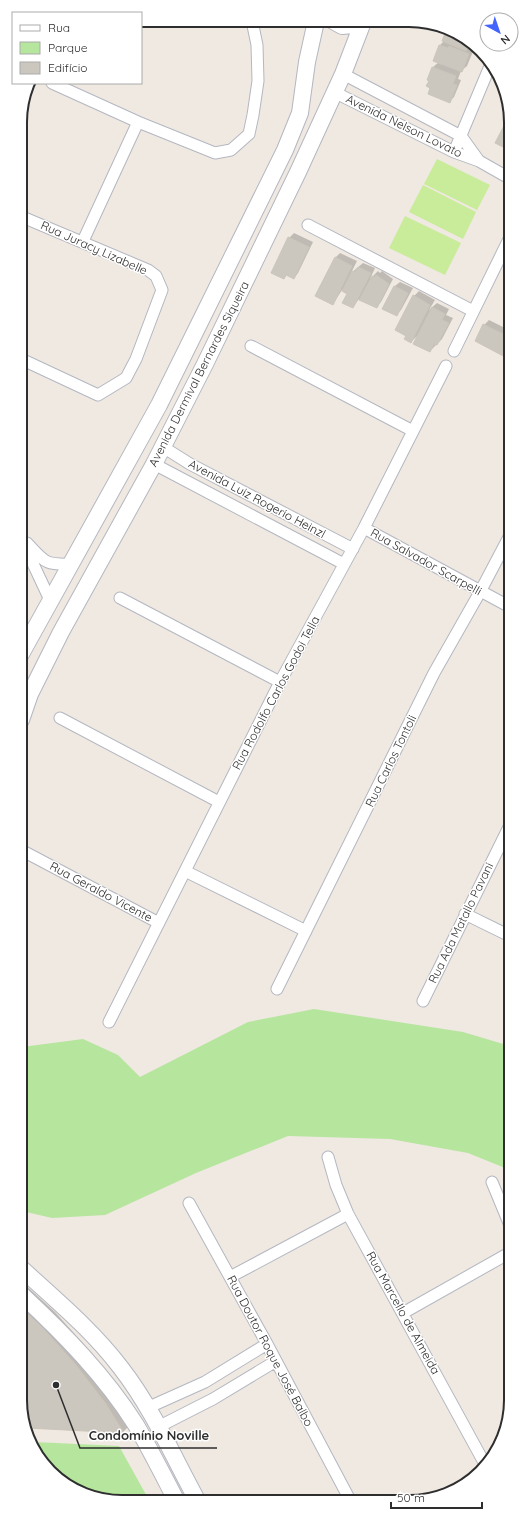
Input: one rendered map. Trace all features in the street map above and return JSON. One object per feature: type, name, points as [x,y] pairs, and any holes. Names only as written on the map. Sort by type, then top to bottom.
[{"type":"main road","name":"Avenida Dermival Bernardes Siqueira","points":[[27,643],[159,405],[285,150],[300,113],[307,62],[315,27]]},
{"type":"main road","name":"Avenida Dermival Bernardes Siqueira","points":[[27,703],[61,632],[163,447],[298,172],[343,74],[361,27]]},
{"type":"main road","points":[[27,1274],[103,1346],[122,1369],[158,1427],[194,1495]]},
{"type":"main road","points":[[27,1300],[59,1329],[110,1389],[135,1424],[173,1495]]},
{"type":"street","points":[[54,84],[138,122],[214,153],[231,150],[249,134],[253,115],[258,81],[257,45],[253,27]]},
{"type":"street","points":[[454,152],[488,70]]},
{"type":"street","name":"Avenida Nelson Lovato","points":[[343,74],[461,136],[479,161]]},
{"type":"street","name":"Avenida Nelson Lovato","points":[[334,92],[454,152],[479,161]]},
{"type":"street","points":[[83,241],[138,122]]},
{"type":"street","points":[[479,161],[504,175]]},
{"type":"street","name":"Rua Juracy Lizabelle","points":[[27,219],[83,241],[148,270],[156,276],[162,290],[126,378],[98,395],[27,362]]},
{"type":"street","points":[[308,225],[473,311]]},
{"type":"street","points":[[454,351],[504,249]]},
{"type":"street","points":[[252,346],[413,431]]},
{"type":"street","name":"Rua Rodolfo Carlos Godoi Tella","points":[[109,1022],[280,682],[353,549],[446,366]]},
{"type":"street","name":"Avenida Luiz Rogerio Heinzl","points":[[163,447],[190,464],[353,549]]},
{"type":"street","name":"Avenida Luiz Rogerio Heinzl","points":[[154,464],[344,564]]},
{"type":"street","name":"Rua Salvador Scarpelli","points":[[364,528],[504,604]]},
{"type":"street","points":[[27,544],[44,562],[53,565],[72,564]]},
{"type":"street","name":"Rua Carlos Tontoli","points":[[277,989],[434,673],[504,546]]},
{"type":"street","points":[[27,550],[50,600]]},
{"type":"street","points":[[120,598],[280,682]]},
{"type":"street","points":[[60,718],[219,802]]},
{"type":"street","name":"Rua Ada Matallo Pavani","points":[[423,1001],[504,837]]},
{"type":"street","name":"Rua Geraldo Vicente","points":[[27,853],[159,923]]},
{"type":"street","points":[[185,871],[306,931]]},
{"type":"street","points":[[465,914],[504,933]]},
{"type":"street","name":"Rua Marcello de Almeida","points":[[328,1157],[336,1185],[348,1214],[483,1460]]},
{"type":"street","points":[[492,1182],[504,1213]]},
{"type":"street","name":"Rua Doutor Roque José Balbo","points":[[189,1203],[267,1344],[347,1495]]},
{"type":"street","points":[[230,1277],[348,1214]]},
{"type":"street","points":[[403,1313],[504,1256]]},
{"type":"street","points":[[147,1408],[204,1382],[267,1344]]},
{"type":"street","points":[[158,1427],[276,1362]]},
{"type":"green space","points":[[437,159],[490,185],[477,210],[424,184]]},
{"type":"green space","points":[[423,185],[476,212],[463,239],[409,212]]},
{"type":"green space","points":[[405,216],[461,243],[445,275],[389,248]]},
{"type":"green space","points":[[314,1009],[463,1032],[504,1044],[504,1168],[468,1153],[390,1139],[288,1136],[196,1173],[105,1215],[52,1218],[27,1212],[27,1046],[83,1039],[118,1055],[140,1077],[248,1022]]},
{"type":"green space","points":[[37,1442],[119,1446],[146,1495],[110,1494],[92,1490],[80,1485],[64,1475],[55,1467],[47,1458]]},
{"type":"building","points":[[445,34],[468,48],[466,51],[442,41]]},
{"type":"building","points":[[439,45],[448,48],[449,46],[469,54],[462,72],[433,61]]},
{"type":"building","points":[[432,67],[456,76],[453,84],[457,85],[450,103],[428,94],[430,88],[426,86],[429,81],[427,80]]},
{"type":"building","points":[[504,126],[504,148],[495,143]]},
{"type":"building","points":[[288,237],[309,247],[294,279],[286,275],[284,279],[271,273]]},
{"type":"building","points":[[335,257],[352,266],[333,305],[315,296]]},
{"type":"building","points":[[358,267],[371,273],[353,308],[342,303],[347,294],[342,291],[352,271],[355,272]]},
{"type":"building","points":[[376,275],[389,284],[377,308],[359,300],[372,276],[375,277]]},
{"type":"building","points":[[394,286],[408,293],[397,316],[382,309]]},
{"type":"building","points":[[413,295],[430,305],[411,343],[404,339],[406,336],[395,330]]},
{"type":"building","points":[[432,307],[445,314],[442,320],[449,323],[437,345],[434,344],[430,352],[413,344]]},
{"type":"building","points":[[483,324],[504,334],[504,356],[475,341]]},
{"type":"building","points":[[27,1313],[41,1326],[76,1365],[106,1404],[124,1433],[31,1428],[27,1400]]},
{"type":"place","name":"Condomínio Noville","points":[[56,1385]]}]
